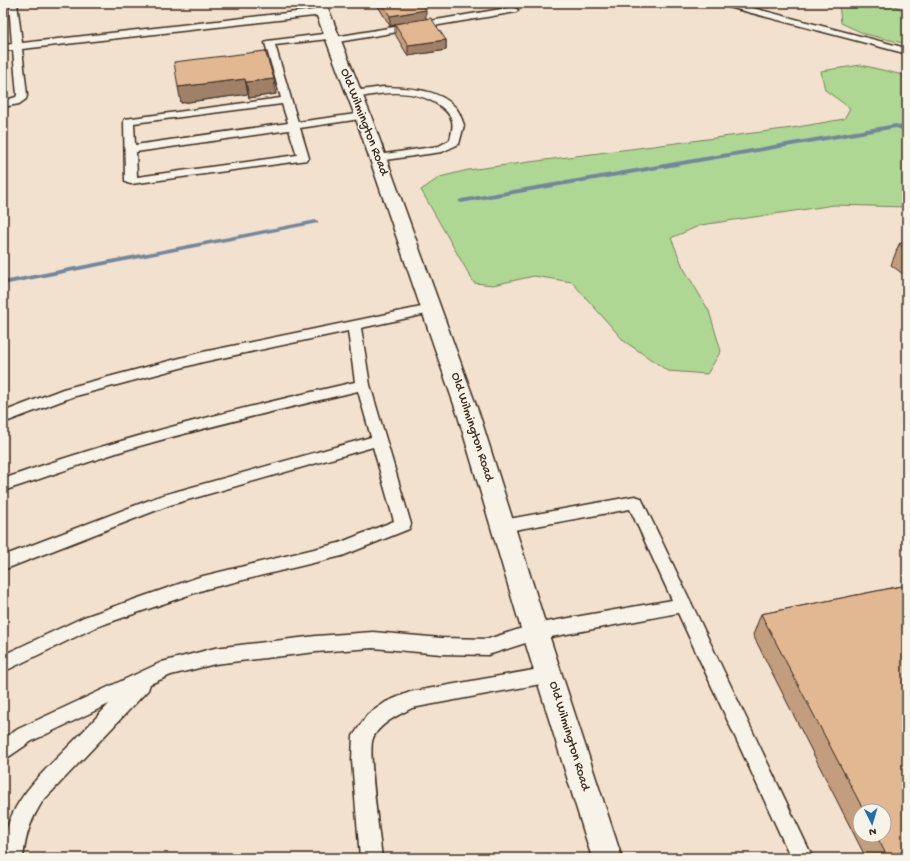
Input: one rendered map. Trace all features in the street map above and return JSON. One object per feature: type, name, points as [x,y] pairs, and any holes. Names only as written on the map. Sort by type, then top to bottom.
[{"type":"main road","name":"Old Wilmington Road","points":[[321,8],[331,38],[363,116],[469,416],[535,632],[550,675],[607,858]]},
{"type":"lane","points":[[3,104],[15,102],[21,99],[22,95],[13,3]]},
{"type":"lane","points":[[724,3],[903,50]]},
{"type":"lane","points":[[3,48],[321,8]]},
{"type":"lane","points":[[286,100],[129,121],[131,181],[303,158],[270,43],[331,38],[514,10]]},
{"type":"lane","points":[[354,94],[383,90],[408,91],[434,97],[452,110],[459,125],[455,142],[442,149],[378,158]]},
{"type":"lane","points":[[130,149],[363,116]]},
{"type":"lane","points":[[3,418],[68,393],[203,357],[431,309]]},
{"type":"lane","points":[[3,664],[90,622],[205,582],[342,549],[403,524],[364,384],[354,325]]},
{"type":"lane","points":[[3,485],[44,470],[158,435],[364,384]]},
{"type":"lane","points":[[3,563],[166,500],[379,440]]},
{"type":"lane","points":[[503,526],[635,502],[802,858]]},
{"type":"lane","points":[[3,750],[25,735],[147,677],[168,668],[215,656],[373,640],[441,646],[488,646],[535,632],[682,605]]},
{"type":"lane","points":[[370,858],[362,761],[363,736],[374,721],[393,708],[410,700],[550,675]]},
{"type":"lane","points":[[12,858],[15,839],[22,816],[35,795],[147,677]]},
{"type":"green space","points":[[839,3],[889,3],[907,12],[907,44],[865,34],[841,23]]},
{"type":"green space","points":[[861,65],[907,76],[907,207],[834,205],[701,225],[671,238],[683,267],[709,311],[721,351],[707,374],[668,371],[624,341],[572,282],[534,276],[493,285],[474,283],[421,190],[440,177],[468,170],[792,128],[844,119],[850,108],[825,90],[821,71]]},
{"type":"building","points":[[382,3],[421,3],[426,10],[390,16]]},
{"type":"building","points":[[431,18],[446,40],[408,45],[395,24]]},
{"type":"building","points":[[265,51],[274,79],[246,82],[245,79],[178,87],[174,62]]},
{"type":"building","points":[[907,241],[907,250],[899,244]]},
{"type":"building","points":[[907,585],[907,851],[887,856],[880,843],[892,843],[892,803],[860,803],[761,614]]},
{"type":"waterway","points":[[461,201],[896,126],[907,130]]},
{"type":"waterway","points":[[3,283],[316,222]]}]
